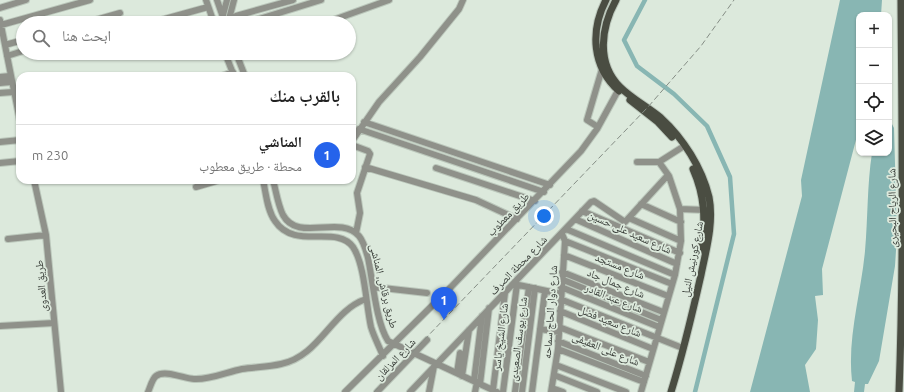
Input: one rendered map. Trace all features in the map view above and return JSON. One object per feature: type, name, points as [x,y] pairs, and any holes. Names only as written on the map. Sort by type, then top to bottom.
[{"type":"main road","name":"شارع كورنيش النيل","points":[[606,0],[596,32],[597,53],[602,70],[619,88],[660,120],[678,137],[695,162],[708,196],[708,224],[680,355],[670,392]]},
{"type":"main road","name":"شارع كورنيش النيل","points":[[616,0],[605,24],[603,42],[609,70],[619,88]]},
{"type":"main road","name":"شارع الرياح البحيرى","points":[[899,392],[904,328],[901,0]]},
{"type":"main road","name":"شارع كورنيش النيل","points":[[660,120],[681,148],[697,178],[708,224],[680,347],[680,355],[666,392]]},
{"type":"main road","points":[[904,381],[904,392]]},
{"type":"street","points":[[0,8],[26,0]]},
{"type":"street","points":[[25,16],[90,0]]},
{"type":"street","points":[[206,0],[211,16]]},
{"type":"street","points":[[217,0],[223,15]]},
{"type":"street","points":[[223,15],[227,0]]},
{"type":"street","points":[[230,16],[234,0]]},
{"type":"street","points":[[236,16],[294,0]]},
{"type":"street","points":[[269,16],[321,0]]},
{"type":"street","points":[[344,16],[389,0]]},
{"type":"street","points":[[356,134],[379,102],[425,52],[459,9],[463,0]]},
{"type":"street","points":[[175,16],[208,7]]},
{"type":"street","points":[[109,16],[120,13]]},
{"type":"street","points":[[16,18],[0,22],[3,44],[7,56],[16,104]]},
{"type":"street","points":[[3,44],[16,41]]},
{"type":"street","points":[[7,56],[16,54]]},
{"type":"street","points":[[229,60],[233,72]]},
{"type":"street","points":[[240,60],[244,72]]},
{"type":"street","points":[[0,65],[8,64]]},
{"type":"street","points":[[598,127],[588,120],[602,70]]},
{"type":"street","points":[[0,77],[11,79]]},
{"type":"street","points":[[0,83],[11,79]]},
{"type":"street","name":"طريق معطوب","points":[[345,392],[384,355],[395,347],[544,192],[584,147],[598,127],[619,88]]},
{"type":"street","points":[[0,93],[13,92]]},
{"type":"street","points":[[364,122],[550,185]]},
{"type":"street","points":[[359,129],[544,192]]},
{"type":"street","points":[[0,142],[16,140]]},
{"type":"street","points":[[274,184],[278,202],[286,220],[298,227],[344,228],[356,233],[360,213],[357,193],[370,152],[356,147]]},
{"type":"street","points":[[637,162],[659,162],[681,148]]},
{"type":"street","points":[[0,163],[16,161]]},
{"type":"street","points":[[641,392],[680,253],[680,209],[668,175],[659,162]]},
{"type":"street","points":[[365,167],[476,200],[517,219]]},
{"type":"street","points":[[436,168],[535,201]]},
{"type":"street","points":[[668,175],[629,218],[681,240]]},
{"type":"street","name":"طريق العدوى","points":[[35,184],[46,235],[61,392]]},
{"type":"street","points":[[196,187],[206,184]]},
{"type":"street","name":"طريق برقاش, المناشى","points":[[264,184],[268,204],[274,221],[289,233],[307,238],[335,237],[348,242],[356,254],[371,326],[384,355]]},
{"type":"street","name":"شارع محطة الصرف","points":[[411,392],[489,308],[515,284],[593,201],[623,222],[629,218]]},
{"type":"street","points":[[268,204],[278,202]]},
{"type":"street","points":[[642,204],[681,222]]},
{"type":"street","points":[[680,209],[705,210]]},
{"type":"street","points":[[582,211],[680,253]]},
{"type":"street","name":"شارع سعيد على حسين","points":[[575,219],[677,264]]},
{"type":"street","points":[[564,231],[566,241],[672,284]]},
{"type":"street","points":[[564,231],[675,275]]},
{"type":"street","name":"طريق برقاش, المناشى","points":[[356,233],[366,250],[382,328],[388,341],[395,347]]},
{"type":"street","points":[[8,240],[46,235]]},
{"type":"street","name":"شارع دوار الحاج سماحه","points":[[552,390],[558,350],[560,297],[566,241]]},
{"type":"street","name":"شارع مستجد","points":[[564,255],[668,296]]},
{"type":"street","name":"شارع جمال جاد","points":[[562,272],[664,312]]},
{"type":"street","points":[[562,279],[661,320]]},
{"type":"street","points":[[515,284],[545,291],[680,347]]},
{"type":"street","name":"شارع الشيخ ياسر","points":[[503,392],[515,284]]},
{"type":"street","points":[[374,287],[427,293]]},
{"type":"street","name":"شارع عبد القادر","points":[[561,287],[659,327]]},
{"type":"street","points":[[515,392],[532,288]]},
{"type":"street","name":"شارع يوسف الصعيدى","points":[[522,392],[532,288]]},
{"type":"street","points":[[532,392],[545,291]]},
{"type":"street","points":[[395,347],[407,349],[435,365],[460,374],[494,391],[505,293]]},
{"type":"street","points":[[148,392],[157,375],[174,374],[193,379],[200,379],[243,369],[286,362],[312,347],[324,336],[339,317],[360,301],[366,299]]},
{"type":"street","points":[[477,382],[489,308]]},
{"type":"street","name":"شارع سعيد فضل","points":[[560,311],[653,349]]},
{"type":"street","points":[[476,392],[482,316]]},
{"type":"street","points":[[0,326],[54,323]]},
{"type":"street","points":[[540,329],[559,329],[649,362]]},
{"type":"street","points":[[460,374],[469,330]]},
{"type":"street","name":"شارع المزلقان","points":[[377,392],[427,340]]},
{"type":"street","name":"شارع على العفيفى","points":[[558,341],[645,379]]},
{"type":"street","points":[[558,350],[645,379]]},
{"type":"street","points":[[460,353],[460,374]]},
{"type":"street","points":[[556,364],[626,392]]},
{"type":"street","points":[[429,392],[435,365]]},
{"type":"street","points":[[554,375],[597,392]]},
{"type":"street","points":[[591,387],[594,380]]},
{"type":"street","points":[[552,390],[563,392]]},
{"type":"water","points":[[840,0],[882,0],[881,12],[856,12],[856,140],[822,269],[823,295],[815,296],[818,320],[816,349],[805,365],[810,392],[750,392],[802,196],[801,180]]},
{"type":"water","points":[[892,124],[894,128],[897,235],[895,266],[879,361],[868,384],[865,384],[864,392],[854,392],[855,382],[852,381],[851,349],[865,251],[872,156],[892,156]]},
{"type":"waterway","points":[[645,0],[624,40],[637,66],[674,94],[707,126],[730,177],[734,234],[695,392]]},
{"type":"railway","points":[[374,392],[648,107],[701,46],[734,0]]},
{"type":"place","name":"المناشي","points":[[444,320]]}]
